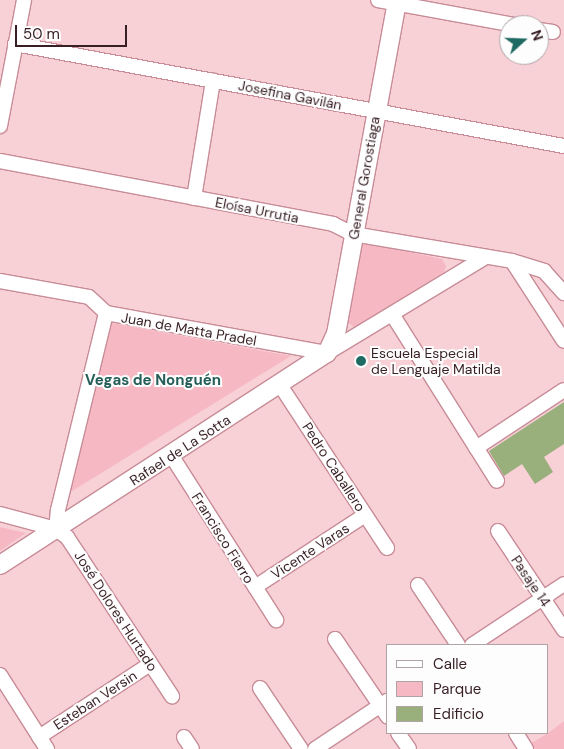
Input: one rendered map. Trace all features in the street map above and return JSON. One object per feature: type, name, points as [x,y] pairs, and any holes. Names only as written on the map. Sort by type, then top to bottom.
[{"type":"street","points":[[0,126],[3,95],[24,0]]},
{"type":"street","points":[[378,0],[499,22]]},
{"type":"street","name":"General Gorostiaga","points":[[326,353],[334,341],[338,322],[397,2]]},
{"type":"street","name":"Josefina Gavilán","points":[[15,44],[564,146]]},
{"type":"street","points":[[194,198],[213,81]]},
{"type":"street","name":"Eloísa Urrutia","points":[[0,161],[333,224],[353,234],[484,258],[512,260],[544,271],[564,292]]},
{"type":"street","name":"Rafael de La Sotta","points":[[0,565],[280,385],[326,353],[484,258]]},
{"type":"street","points":[[512,260],[564,342]]},
{"type":"street","name":"Juan de Matta Pradel","points":[[0,281],[88,297],[106,313],[326,353]]},
{"type":"street","points":[[0,514],[56,529],[58,510],[106,313]]},
{"type":"street","points":[[392,314],[497,481]]},
{"type":"street","points":[[338,322],[346,330],[360,334]]},
{"type":"street","name":"Pedro Caballero","points":[[280,385],[387,548]]},
{"type":"street","points":[[476,448],[564,390]]},
{"type":"street","name":"Francisco Fierro","points":[[171,455],[276,620]]},
{"type":"street","name":"Vicente Varas","points":[[255,587],[365,514]]},
{"type":"street","name":"José Dolores Hurtado","points":[[56,529],[67,537],[172,696]]},
{"type":"street","name":"Pasaje 14","points":[[498,531],[564,630]]},
{"type":"street","points":[[474,644],[564,584]]},
{"type":"street","points":[[418,585],[457,644]]},
{"type":"street","points":[[315,749],[385,708],[335,640]]},
{"type":"street","name":"Esteban Versin","points":[[39,737],[150,664]]},
{"type":"street","points":[[0,675],[47,749]]},
{"type":"street","points":[[260,688],[301,749]]},
{"type":"street","points":[[399,734],[409,749]]},
{"type":"street","points":[[517,734],[526,749]]},
{"type":"street","points":[[184,737],[192,749]]},
{"type":"green space","points":[[366,243],[442,259],[446,266],[444,272],[355,328],[346,321],[360,247]]},
{"type":"green space","points":[[112,323],[291,356],[69,493]]},
{"type":"green space","points":[[0,527],[26,533],[0,551]]},
{"type":"green space","points":[[564,721],[564,749],[522,749],[549,734]]},
{"type":"building","points":[[564,402],[564,444],[544,457],[553,472],[535,484],[522,464],[504,476],[489,451]]},
{"type":"place","name":"Escuela Especial de Lenguaje Matilda","points":[[361,361]]},
{"type":"district","name":"Vegas de Nonguén","points":[[153,381]]}]
